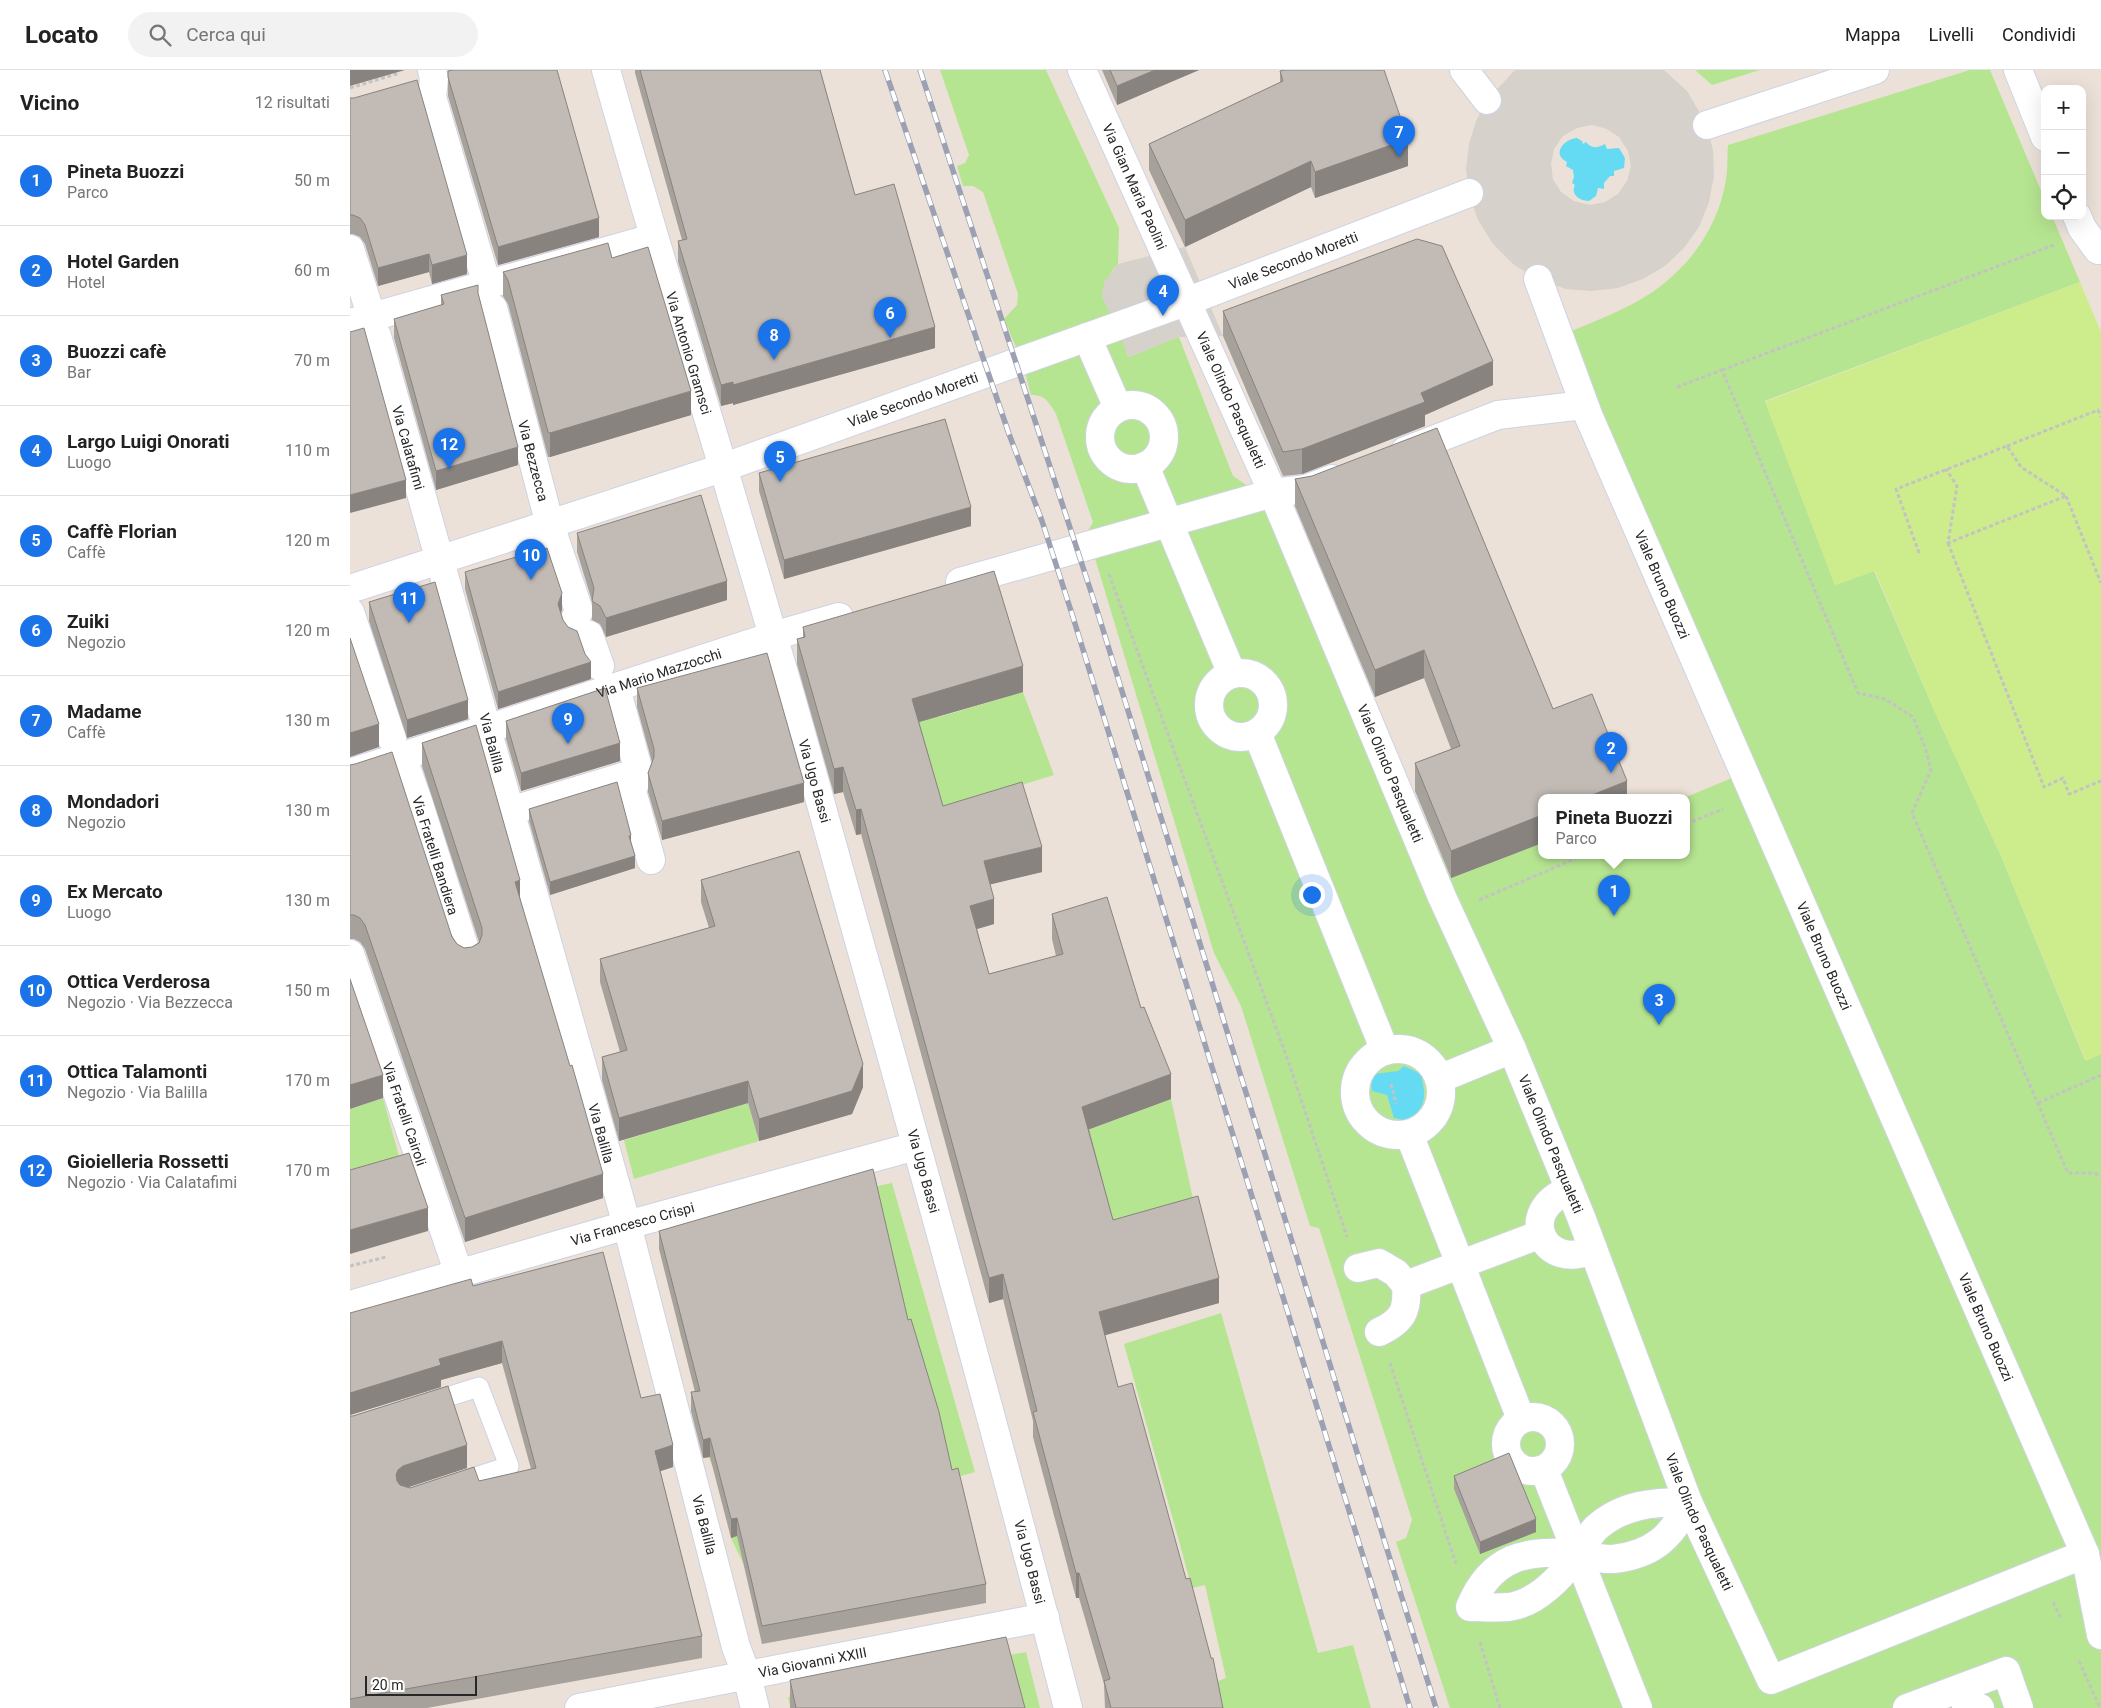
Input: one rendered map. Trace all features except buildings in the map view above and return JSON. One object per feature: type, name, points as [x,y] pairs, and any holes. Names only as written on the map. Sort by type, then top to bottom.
[{"type":"street","points":[[404,79],[462,70]]},
{"type":"street","name":"Via Antonio Gramsci","points":[[606,70],[653,238],[683,330],[722,468],[773,636]]},
{"type":"street","name":"Via Gian Maria Paolini","points":[[1082,70],[1188,301]]},
{"type":"street","points":[[1464,70],[1487,100]]},
{"type":"street","points":[[1707,125],[1875,70]]},
{"type":"street","points":[[2018,70],[2043,130]]},
{"type":"street","name":"Via Bezzecca","points":[[433,74],[432,97],[490,296],[550,525],[600,666]]},
{"type":"street","name":"Viale Secondo Moretti","points":[[350,589],[722,468],[1188,301],[1469,193]]},
{"type":"street","points":[[2079,220],[2082,228],[2100,251]]},
{"type":"street","points":[[366,326],[490,296],[653,238]]},
{"type":"street","name":"Via Calatafimi","points":[[350,249],[366,326],[439,560]]},
{"type":"street","name":"Viale Bruno Buozzi","points":[[1538,279],[1584,405],[2085,1554],[2101,1635]]},
{"type":"street","name":"Viale Olindo Pasqualetti","points":[[1188,301],[1273,493],[1449,914],[1512,1049],[1593,1249],[1688,1502],[1771,1680],[2085,1554]]},
{"type":"street","points":[[1087,337],[1118,408]]},
{"type":"street","points":[[1138,405],[1155,415],[1161,424],[1164,433],[1163,443],[1153,460],[1145,466],[1124,468],[1113,462],[1103,450],[1100,434],[1103,423],[1109,414],[1118,408],[1138,405]]},
{"type":"street","points":[[1379,461],[1498,415],[1584,405]]},
{"type":"street","points":[[1145,466],[1232,674]]},
{"type":"street","points":[[934,590],[1273,493],[1306,489],[1352,471]]},
{"type":"street","name":"Via Balilla","points":[[439,560],[627,1225],[736,1647],[747,1676],[755,1708]]},
{"type":"street","name":"Via Mario Mazzocchi","points":[[397,748],[487,728],[773,636],[867,609]]},
{"type":"street","name":"Via Fratelli Bandiera","points":[[350,612],[467,956]]},
{"type":"street","name":"Via Ugo Bassi","points":[[773,636],[916,1146],[1045,1617],[1068,1708]]},
{"type":"street","points":[[1232,674],[1252,675],[1262,680],[1269,688],[1272,697],[1273,708],[1265,727],[1257,733],[1246,737],[1236,737],[1225,733],[1217,726],[1209,707],[1210,696],[1215,686],[1222,678],[1232,674]]},
{"type":"street","points":[[616,688],[639,772],[632,791],[651,860]]},
{"type":"street","points":[[1257,733],[1385,1051]]},
{"type":"street","points":[[350,773],[397,748]]},
{"type":"street","points":[[510,811],[639,772]]},
{"type":"street","name":"Via Fratelli Cairoli","points":[[350,954],[459,1274]]},
{"type":"street","points":[[1398,1049],[1412,1051],[1424,1057],[1439,1079],[1441,1093],[1438,1107],[1432,1119],[1422,1128],[1409,1134],[1394,1135],[1379,1132],[1367,1123],[1358,1111],[1354,1097],[1355,1082],[1361,1069],[1372,1057],[1385,1051],[1398,1049]]},
{"type":"street","points":[[1439,1079],[1512,1049]]},
{"type":"street","points":[[1409,1134],[1521,1420]]},
{"type":"street","name":"Via Francesco Crispi","points":[[350,1305],[627,1225],[916,1146]]},
{"type":"street","points":[[1570,1190],[1550,1200],[1542,1210],[1539,1221],[1541,1234],[1547,1245],[1555,1252],[1577,1254],[1593,1249]]},
{"type":"street","points":[[1406,1285],[1541,1234]]},
{"type":"street","points":[[1358,1268],[1379,1263],[1396,1273],[1406,1285],[1407,1301],[1403,1313],[1394,1325],[1379,1332]]},
{"type":"street","points":[[1538,1417],[1546,1420],[1559,1432],[1560,1450],[1552,1465],[1544,1470],[1526,1471],[1510,1460],[1506,1442],[1508,1433],[1513,1425],[1521,1420],[1538,1417]]},
{"type":"street","points":[[1544,1470],[1638,1708]]},
{"type":"street","points":[[1578,1554],[1542,1552],[1524,1555],[1497,1567],[1485,1578],[1470,1606],[1511,1606],[1526,1600],[1554,1583],[1578,1554],[1596,1529],[1621,1511],[1655,1502],[1688,1502],[1679,1522],[1666,1538],[1655,1546],[1636,1554],[1613,1559],[1594,1558],[1578,1554]]},
{"type":"street","name":"Via Giovanni XXIII","points":[[579,1708],[1045,1617]]},
{"type":"street","points":[[1922,1706],[2006,1670],[2019,1708]]},
{"type":"street","points":[[1966,1708],[1968,1702],[1980,1708]]},
{"type":"lane","points":[[415,1407],[480,1388],[509,1466],[435,1490]]},
{"type":"path","points":[[350,88],[404,79]]},
{"type":"path","points":[[1677,386],[2062,242],[2100,251]]},
{"type":"path","points":[[1722,370],[1858,693],[1884,699],[1913,717],[1925,747],[1931,770],[1912,813],[2068,1174],[2094,1174],[2101,1176]]},
{"type":"path","points":[[1919,553],[1896,489],[2098,410],[2101,417]]},
{"type":"path","points":[[2007,446],[2022,467],[2066,496],[2101,583]]},
{"type":"path","points":[[1946,469],[1957,486],[1948,543],[2044,787],[2063,778],[2069,794],[2101,781]]},
{"type":"path","points":[[1948,543],[2066,496]]},
{"type":"path","points":[[1098,543],[1290,1066],[1358,1268]]},
{"type":"path","points":[[1690,822],[1754,795]]},
{"type":"path","points":[[1449,914],[1575,859]]},
{"type":"path","points":[[1385,1051],[1394,1099],[1409,1134]]},
{"type":"path","points":[[2038,1103],[2101,1075]]},
{"type":"path","points":[[1379,1332],[1470,1606],[1500,1708]]},
{"type":"green space","points":[[940,70],[1046,70],[1119,228],[1118,264],[1111,272],[1128,357],[1179,337],[1233,476],[1299,521],[1451,878],[1538,844],[1538,859],[1690,859],[1690,795],[1744,773],[1558,337],[1644,298],[1668,280],[1692,256],[1710,228],[1717,212],[1726,179],[1728,145],[1970,70],[1990,70],[2041,191],[2041,220],[2054,220],[2080,282],[1765,401],[1835,585],[1874,571],[1934,710],[2001,856],[2085,1060],[2101,1054],[2101,1708],[1450,1708],[1396,1542],[1406,1538],[1412,1520],[1319,1228],[1310,1226],[1241,1006],[1214,953],[1094,555],[1098,543],[1088,531],[1093,522],[1056,414],[1046,400],[1040,396],[1031,395],[1022,361],[1004,319],[1017,305],[1018,294],[983,192],[973,186],[963,186],[957,166],[965,163],[969,155]]},
{"type":"green space","points":[[1695,70],[1760,70],[1712,85]]},
{"type":"green space","points":[[2080,282],[2101,332],[2101,1054],[2086,1061],[2001,856],[1934,710],[1875,571],[1835,585],[1765,402]]},
{"type":"green space","points":[[885,628],[939,717],[1023,692],[1054,775],[938,811]]},
{"type":"green space","points":[[383,1098],[405,1178],[350,1194],[350,1109]]},
{"type":"green space","points":[[1171,1099],[1198,1221],[1121,1271],[1082,1132]]},
{"type":"green space","points":[[748,1103],[759,1141],[634,1179],[624,1140]]},
{"type":"green space","points":[[892,1183],[975,1472],[950,1479],[864,1537],[744,1565],[731,1538],[844,1509],[712,1465],[709,1457],[822,1430],[791,1310],[681,1338],[673,1300],[873,1187]]},
{"type":"green space","points":[[1221,1313],[1318,1653],[1353,1645],[1371,1708],[1218,1708],[1213,1683],[1226,1678],[1205,1585],[1192,1588],[1124,1344]]},
{"type":"green space","points":[[1026,1652],[1040,1708],[1016,1708],[874,1690],[790,1706],[788,1697]]},
{"type":"shaded area","points":[[1515,70],[1664,70],[1687,91],[1707,125],[1713,151],[1714,176],[1709,202],[1699,227],[1684,248],[1665,266],[1643,279],[1618,288],[1591,291],[1566,289],[1538,279],[1514,265],[1493,244],[1478,220],[1469,193],[1466,169],[1469,144],[1476,121],[1487,100]],"holes":[[[1592,125],[1607,129],[1619,137],[1628,151],[1631,166],[1627,181],[1618,194],[1605,202],[1590,205],[1574,201],[1561,192],[1553,179],[1551,164],[1554,149],[1563,136],[1577,128]]]},
{"type":"shaded area","points":[[1185,247],[1223,336],[1179,337],[1129,357],[1102,296],[1104,282],[1118,264]]},
{"type":"water","points":[[1577,138],[1583,144],[1586,142],[1592,147],[1605,144],[1607,149],[1619,148],[1625,158],[1624,168],[1614,171],[1614,176],[1610,176],[1604,183],[1604,189],[1598,188],[1596,196],[1589,201],[1579,199],[1575,194],[1575,185],[1572,183],[1574,177],[1573,170],[1566,166],[1567,162],[1560,155],[1561,147],[1564,144]]},
{"type":"water","points":[[1404,1066],[1421,1074],[1424,1089],[1422,1105],[1408,1121],[1394,1118],[1387,1095],[1372,1091],[1371,1081],[1375,1074],[1398,1071]]},
{"type":"railway","points":[[885,70],[1009,434],[1042,521],[1072,614],[1410,1708]]},
{"type":"railway","points":[[920,70],[1096,607],[1436,1708]]},
{"type":"place","name":"Madame","points":[[1399,157]]},
{"type":"place","name":"Largo Luigi Onorati","points":[[1163,316]]},
{"type":"place","name":"Zuiki","points":[[890,338]]},
{"type":"place","name":"Mondadori","points":[[774,360]]},
{"type":"place","name":"Gioielleria Rossetti","points":[[449,469]]},
{"type":"place","name":"Caffè Florian","points":[[780,482]]},
{"type":"place","name":"Ottica Verderosa","points":[[531,580]]},
{"type":"place","name":"Ottica Talamonti","points":[[409,623]]},
{"type":"place","name":"Ex Mercato","points":[[568,744]]},
{"type":"place","name":"Hotel Garden","points":[[1611,773]]},
{"type":"place","name":"Pineta Buozzi","points":[[1614,916]]},
{"type":"place","name":"Buozzi cafè","points":[[1659,1025]]}]
